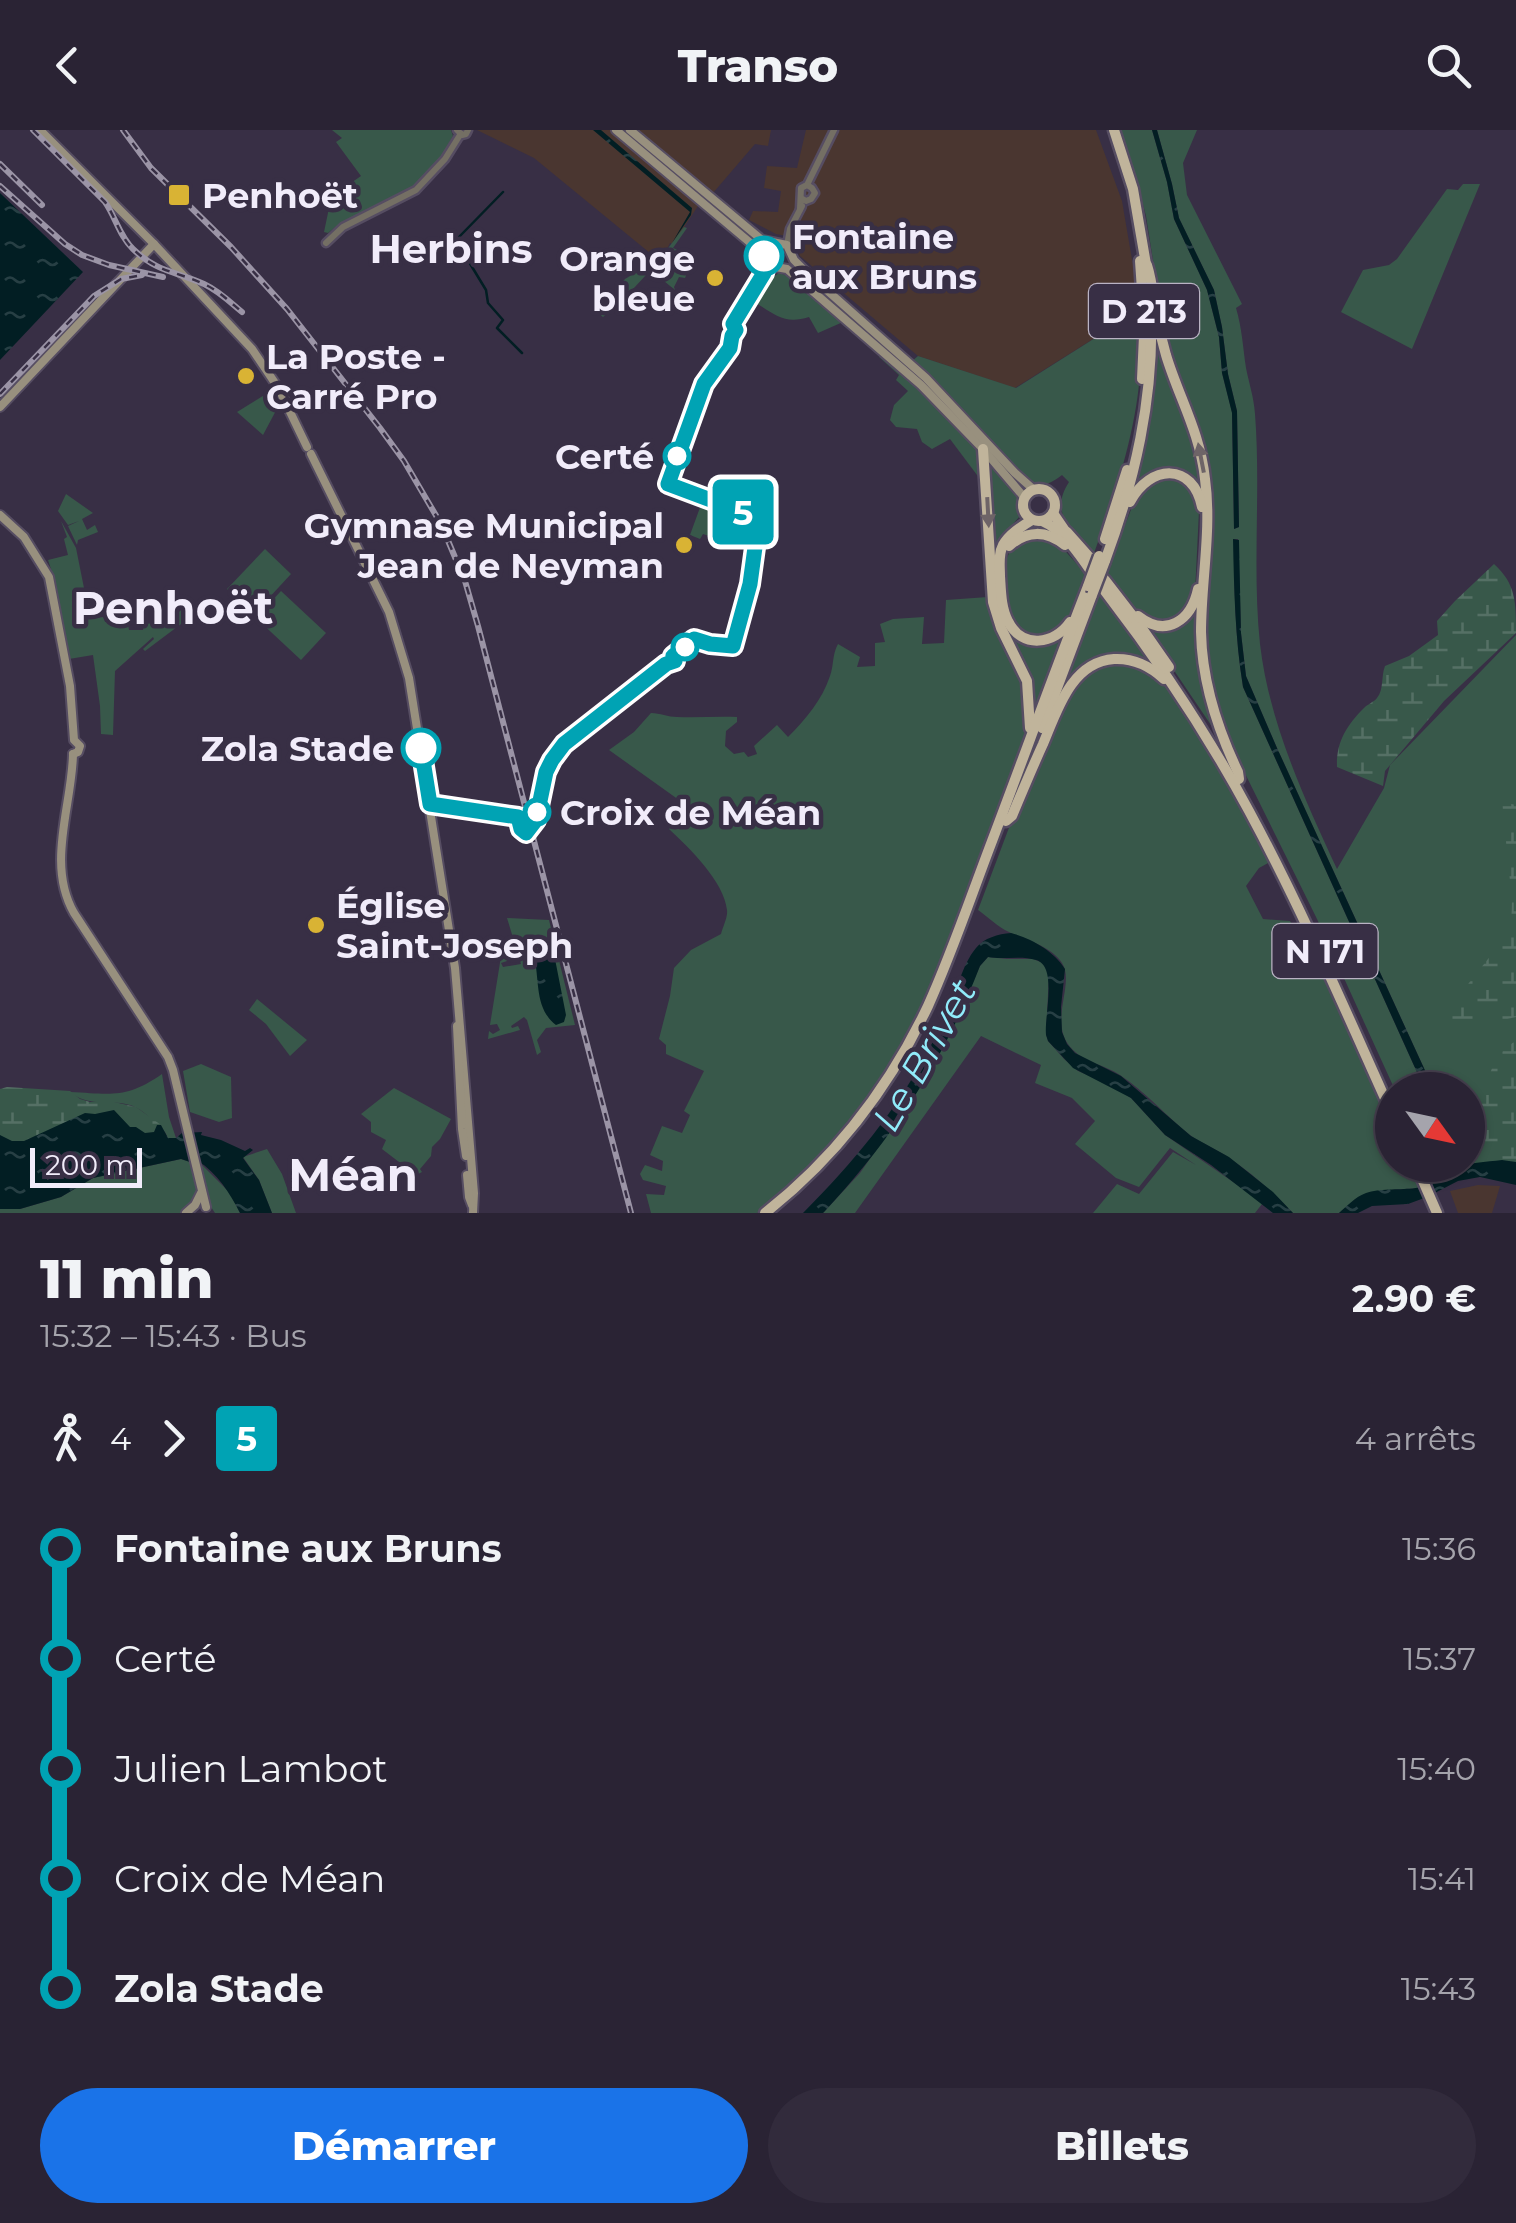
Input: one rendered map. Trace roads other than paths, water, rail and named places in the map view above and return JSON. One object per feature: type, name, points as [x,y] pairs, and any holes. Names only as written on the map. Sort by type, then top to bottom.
[{"type":"highway","name":"D 213","points":[[764,1213],[832,1150],[871,1103],[928,1006],[1088,592],[1120,520],[1147,402],[1151,321],[1147,265],[1136,203],[1110,130]]},
{"type":"highway","name":"D 213","points":[[1102,558],[1130,460],[1141,393],[1144,339],[1134,222],[1110,130]]},
{"type":"highway","points":[[1147,265],[1160,335],[1194,428],[1205,478],[1201,634],[1204,666],[1215,715],[1238,779]]},
{"type":"highway","points":[[983,449],[994,602],[998,620],[1027,681],[1030,728],[1023,757]]},
{"type":"highway","points":[[1066,532],[1141,618],[1161,626],[1182,620],[1192,608],[1198,590],[1202,511],[1196,488],[1172,474],[1155,475],[1138,488],[1120,520]]},
{"type":"highway","points":[[991,576],[998,548],[1019,522],[1027,497],[1044,489],[1052,494],[1053,513],[1015,532],[1004,544],[1000,564],[1006,617],[1025,638],[1041,642],[1059,635],[1088,592]]},
{"type":"highway","points":[[1027,497],[1026,514],[1037,520]]},
{"type":"highway","name":"N 171","points":[[1053,513],[1158,650],[1238,779],[1290,876],[1380,1072]]},
{"type":"highway","name":"N 171","points":[[1037,520],[1055,528],[1128,621],[1227,772],[1274,858],[1375,1077]]},
{"type":"highway","points":[[1000,564],[1010,544],[1034,533],[1058,540],[1087,568]]},
{"type":"highway","name":"D 213","points":[[776,1213],[846,1145],[909,1057],[942,990],[1088,592]]},
{"type":"highway","points":[[1006,821],[1012,816],[1062,700],[1084,671],[1108,660],[1129,660],[1155,671],[1177,693]]},
{"type":"highway","points":[[1428,1182],[1437,1207]]},
{"type":"main road","points":[[40,130],[257,355],[279,389],[389,612],[408,673],[456,968],[473,1209]]},
{"type":"main road","points":[[616,130],[764,256],[770,266],[794,274],[921,385],[1027,497]]},
{"type":"main road","points":[[630,130],[762,240],[779,243],[926,378],[1016,473],[1027,497]]},
{"type":"main road","points":[[135,226],[147,243],[146,252]]},
{"type":"main road","points":[[764,256],[766,248],[779,243]]},
{"type":"main road","points":[[0,407],[154,244]]},
{"type":"main road","points":[[782,268],[791,256]]},
{"type":"main road","points":[[0,515],[24,538],[49,577],[70,686],[74,740],[80,748],[73,754],[64,816],[62,874],[66,896],[171,1064],[208,1210]]},
{"type":"main road","points":[[186,1213],[202,1190]]},
{"type":"main road","points":[[194,1205],[208,1210]]},
{"type":"street","points":[[804,200],[800,190],[809,186],[834,130]]},
{"type":"street","points":[[326,243],[345,226],[416,190],[445,159],[462,132]]},
{"type":"street","points":[[779,243],[804,200],[814,196],[809,186]]},
{"type":"water","points":[[593,130],[601,130],[692,208],[691,215],[672,243],[690,212]]},
{"type":"water","points":[[1152,130],[1157,130],[1179,218],[1214,290],[1222,327],[1237,411],[1239,527],[1234,529],[1232,413],[1222,373],[1219,337],[1207,290],[1174,219]]},
{"type":"water","points":[[0,193],[83,272],[0,360]]},
{"type":"water","points":[[1233,539],[1239,540],[1246,676],[1426,1072],[1417,1072],[1243,687]]},
{"type":"water","points":[[1011,933],[1041,946],[1065,969],[1062,1032],[1075,1053],[1121,1076],[1191,1136],[1229,1157],[1273,1192],[1293,1213],[1273,1213],[1165,1135],[1131,1098],[1073,1068],[1046,1035],[1048,981],[1043,964],[1030,959],[988,957],[980,966],[933,1066],[894,1126],[823,1213],[803,1213],[856,1155],[903,1092],[948,1012],[976,948],[992,937]]},
{"type":"water","points":[[547,947],[555,959],[566,1015],[564,1022],[556,1025],[541,1002],[534,956]]},
{"type":"water","points":[[114,1110],[130,1127],[145,1133],[154,1132],[161,1125],[168,1138],[202,1132],[201,1135],[245,1151],[250,1148],[253,1150],[243,1158],[259,1180],[272,1213],[240,1213],[211,1171],[198,1161],[181,1159],[93,1178],[61,1197],[20,1209],[0,1209],[0,1135],[24,1141],[85,1113]]},
{"type":"water","points":[[1485,1162],[1516,1162],[1516,1185],[1485,1178]]},
{"type":"water","points":[[1456,1182],[1408,1204],[1339,1213],[1366,1193]]},
{"type":"waterway","points":[[503,192],[459,237],[486,290],[488,303],[503,320],[497,328],[522,353]]},
{"type":"railway","points":[[33,130],[105,202],[125,239],[142,257],[209,287],[242,312]]},
{"type":"railway","points":[[123,130],[151,168],[287,309],[404,461],[441,524],[465,581],[478,626],[631,1213]]},
{"type":"railway","points":[[0,164],[42,205]]},
{"type":"railway","points":[[0,186],[82,255],[163,277]]},
{"type":"railway","points":[[0,394],[94,296],[121,279],[142,275]]},
{"type":"place","name":"Penhoët","points":[[179,195]]},
{"type":"place","name":"Fontaine aux Bruns","points":[[764,256]]},
{"type":"place","name":"Orange bleue","points":[[715,278]]},
{"type":"place","name":"La Poste - Carré Pro","points":[[246,376]]},
{"type":"place","name":"Certé","points":[[677,456]]},
{"type":"place","name":"Gymnase Municipal Jean de Neyman","points":[[684,545]]},
{"type":"place","name":"Zola Stade","points":[[421,748]]},
{"type":"place","name":"Croix de Méan","points":[[537,812]]},
{"type":"place","name":"Église Saint-Joseph","points":[[316,925]]},
{"type":"district","name":"Herbins","points":[[451,248]]},
{"type":"district","name":"Penhoët","points":[[173,607]]},
{"type":"district","name":"Méan","points":[[353,1174]]},
{"type":"water label","name":"Le Brivet","points":[[924,1055]]}]
